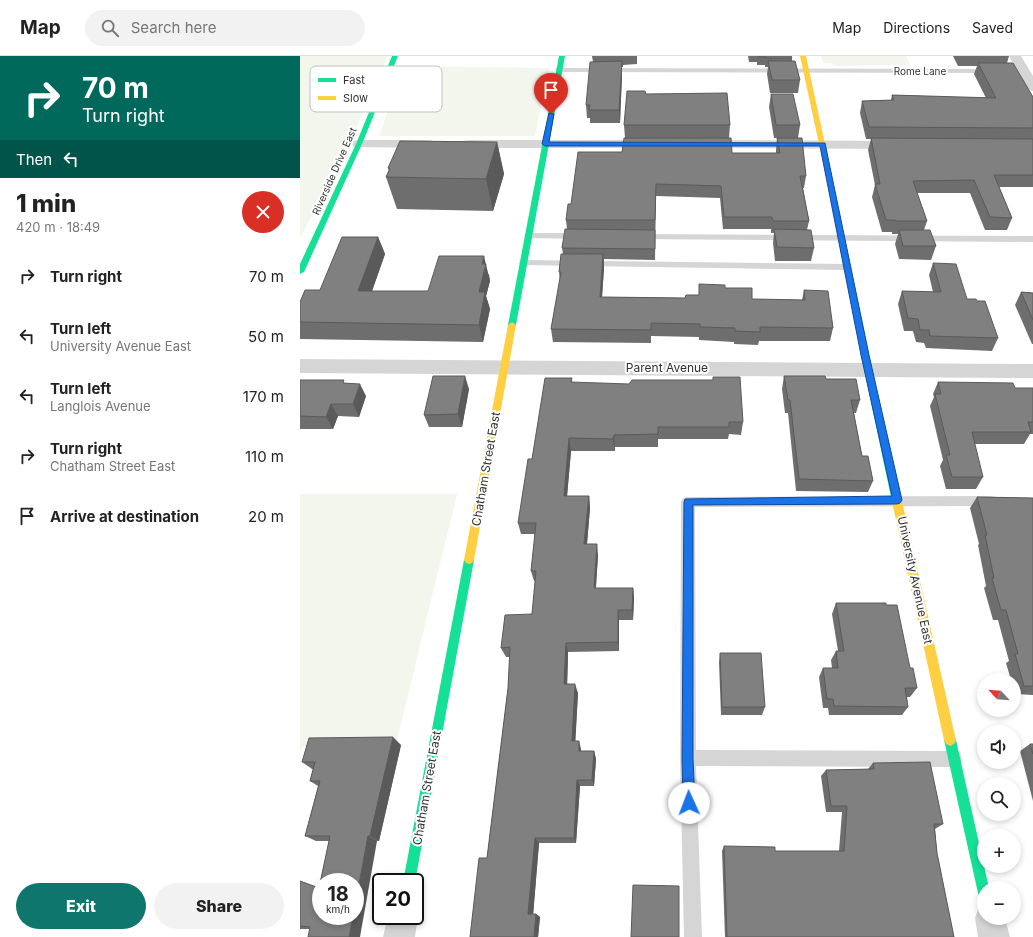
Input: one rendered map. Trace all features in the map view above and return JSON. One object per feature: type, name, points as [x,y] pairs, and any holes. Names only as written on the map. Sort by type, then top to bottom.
[{"type":"street","name":"Riverside Drive East","points":[[391,66],[395,56]]},
{"type":"street","name":"Chatham Street East","points":[[411,873],[562,56]]},
{"type":"street","name":"University Avenue East","points":[[803,56],[823,144],[868,370],[981,881]]},
{"type":"street","points":[[1015,56],[1033,87]]},
{"type":"street","name":"Riverside Drive East","points":[[300,272],[359,144],[372,112]]},
{"type":"street","points":[[359,144],[670,144]]},
{"type":"street","points":[[685,144],[916,145]]},
{"type":"street","name":"Parent Avenue","points":[[300,366],[1033,371]]},
{"type":"street","points":[[399,937],[401,925]]},
{"type":"street","points":[[991,925],[994,937]]},
{"type":"lane","name":"Rome Lane","points":[[559,70],[1002,71]]},
{"type":"lane","points":[[529,236],[591,236]]},
{"type":"lane","points":[[631,237],[1033,239]]},
{"type":"lane","points":[[524,263],[847,267]]},
{"type":"lane","points":[[693,937],[688,758],[688,502],[897,500],[1002,501]]},
{"type":"lane","points":[[688,758],[954,759]]},
{"type":"shaded area","points":[[300,56],[388,56],[384,66],[310,66],[310,112],[363,112],[346,150],[300,238]]},
{"type":"shaded area","points":[[821,56],[906,56],[910,65],[833,66],[832,63],[823,63]]},
{"type":"shaded area","points":[[442,67],[549,68],[535,136],[379,136],[387,112],[442,112]]},
{"type":"shaded area","points":[[300,494],[457,494],[396,744],[302,747],[300,752]]},
{"type":"building","points":[[758,56],[791,56],[792,58],[766,58]]},
{"type":"building","points":[[622,61],[619,110],[589,110],[590,105],[586,105],[590,62]]},
{"type":"building","points":[[768,61],[795,61],[800,80],[772,80]]},
{"type":"building","points":[[978,63],[1013,63],[1033,97],[1033,128],[869,127],[862,101],[894,100],[892,95],[996,98]]},
{"type":"building","points":[[627,91],[645,91],[646,94],[727,93],[730,125],[624,125]]},
{"type":"building","points":[[771,94],[793,94],[800,125],[776,125]]},
{"type":"building","points":[[624,138],[731,138],[732,153],[780,153],[777,138],[802,138],[806,176],[800,176],[809,221],[773,221],[772,217],[724,217],[721,186],[656,184],[655,220],[566,220],[568,204],[571,204],[578,152],[622,152]]},
{"type":"building","points":[[871,138],[1033,139],[1033,175],[994,175],[1012,218],[990,217],[974,180],[913,181],[927,221],[886,220],[875,184],[880,184]]},
{"type":"building","points":[[400,141],[497,142],[486,179],[386,177],[390,168],[388,168]]},
{"type":"building","points":[[565,229],[655,230],[655,249],[562,248]]},
{"type":"building","points":[[774,229],[811,230],[814,248],[777,247]]},
{"type":"building","points":[[899,230],[930,230],[936,246],[903,246]]},
{"type":"building","points":[[342,237],[378,237],[358,291],[428,291],[439,256],[484,256],[482,264],[486,264],[479,292],[485,292],[479,325],[300,322],[300,302],[305,290],[320,290]]},
{"type":"building","points":[[561,254],[603,254],[600,297],[685,298],[686,295],[699,295],[699,284],[725,285],[725,288],[752,288],[752,299],[805,300],[804,290],[828,291],[833,328],[760,327],[760,332],[735,331],[735,328],[700,327],[700,324],[651,323],[651,330],[551,329],[561,272],[559,272]]},
{"type":"building","points":[[933,263],[956,264],[967,299],[985,301],[998,338],[930,336],[929,330],[920,330],[918,319],[908,318],[902,291],[941,292]]},
{"type":"building","points":[[1021,292],[1033,293],[1033,320]]},
{"type":"building","points":[[433,376],[465,376],[458,414],[424,415]]},
{"type":"building","points":[[784,376],[825,376],[826,379],[856,379],[860,400],[851,400],[862,456],[868,456],[873,481],[799,479],[790,400],[788,400]]},
{"type":"building","points":[[713,377],[740,377],[743,422],[729,422],[729,427],[658,427],[658,434],[614,435],[613,439],[569,438],[564,496],[589,496],[584,544],[597,544],[594,588],[633,588],[632,610],[618,610],[618,642],[566,643],[564,684],[575,684],[572,741],[579,741],[579,751],[594,751],[592,780],[577,780],[574,838],[535,838],[528,914],[536,914],[534,937],[470,937],[479,858],[487,858],[508,688],[510,647],[501,648],[505,615],[532,614],[536,571],[531,571],[536,523],[518,523],[528,459],[532,459],[545,378],[572,378],[571,382],[629,384],[632,380],[713,380]]},
{"type":"building","points":[[300,380],[344,380],[343,383],[360,384],[353,404],[331,404],[326,417],[300,416]]},
{"type":"building","points":[[938,382],[1013,383],[1015,388],[1033,388],[1033,422],[1028,422],[1031,432],[972,432],[983,477],[952,477],[946,455],[950,455],[935,394],[941,394]]},
{"type":"building","points":[[977,497],[1033,498],[1033,686],[1024,686],[1015,654],[1018,654],[1006,610],[1001,610],[992,578],[994,578],[985,535],[987,535]]},
{"type":"building","points":[[836,603],[886,603],[886,605],[897,605],[910,668],[913,668],[917,688],[905,688],[908,707],[834,706],[833,699],[827,699],[823,668],[838,668],[836,651],[844,651]]},
{"type":"building","points":[[720,653],[761,653],[765,707],[722,707]]},
{"type":"building","points":[[393,737],[370,836],[368,836],[361,873],[322,873],[330,836],[305,836],[320,781],[310,781],[315,762],[302,762],[309,738]]},
{"type":"building","points":[[1030,744],[1033,744],[1033,754]]},
{"type":"building","points":[[930,762],[943,824],[934,824],[937,853],[954,937],[727,937],[724,846],[775,847],[775,851],[844,851],[847,806],[831,806],[826,770],[874,769],[873,763]]},
{"type":"building","points":[[300,881],[312,885],[312,925],[351,925],[349,937],[308,937],[310,927],[300,926]]},
{"type":"building","points":[[633,885],[679,886],[679,937],[631,937]]},
{"type":"traffic: fast","points":[[391,66],[395,56]]},
{"type":"traffic: fast","points":[[512,325],[562,56]]},
{"type":"traffic: fast","points":[[300,272],[359,144],[372,112]]},
{"type":"traffic: fast","points":[[833,195],[865,355],[896,497]]},
{"type":"traffic: fast","points":[[411,873],[469,560]]},
{"type":"traffic: fast","points":[[950,740],[981,881]]},
{"type":"traffic: slow","points":[[803,56],[833,195]]},
{"type":"traffic: slow","points":[[469,560],[512,325]]},
{"type":"traffic: slow","points":[[896,497],[950,740]]},
{"type":"route","points":[[551,114],[545,144],[823,144],[865,355],[897,500],[688,502],[689,803]]}]
